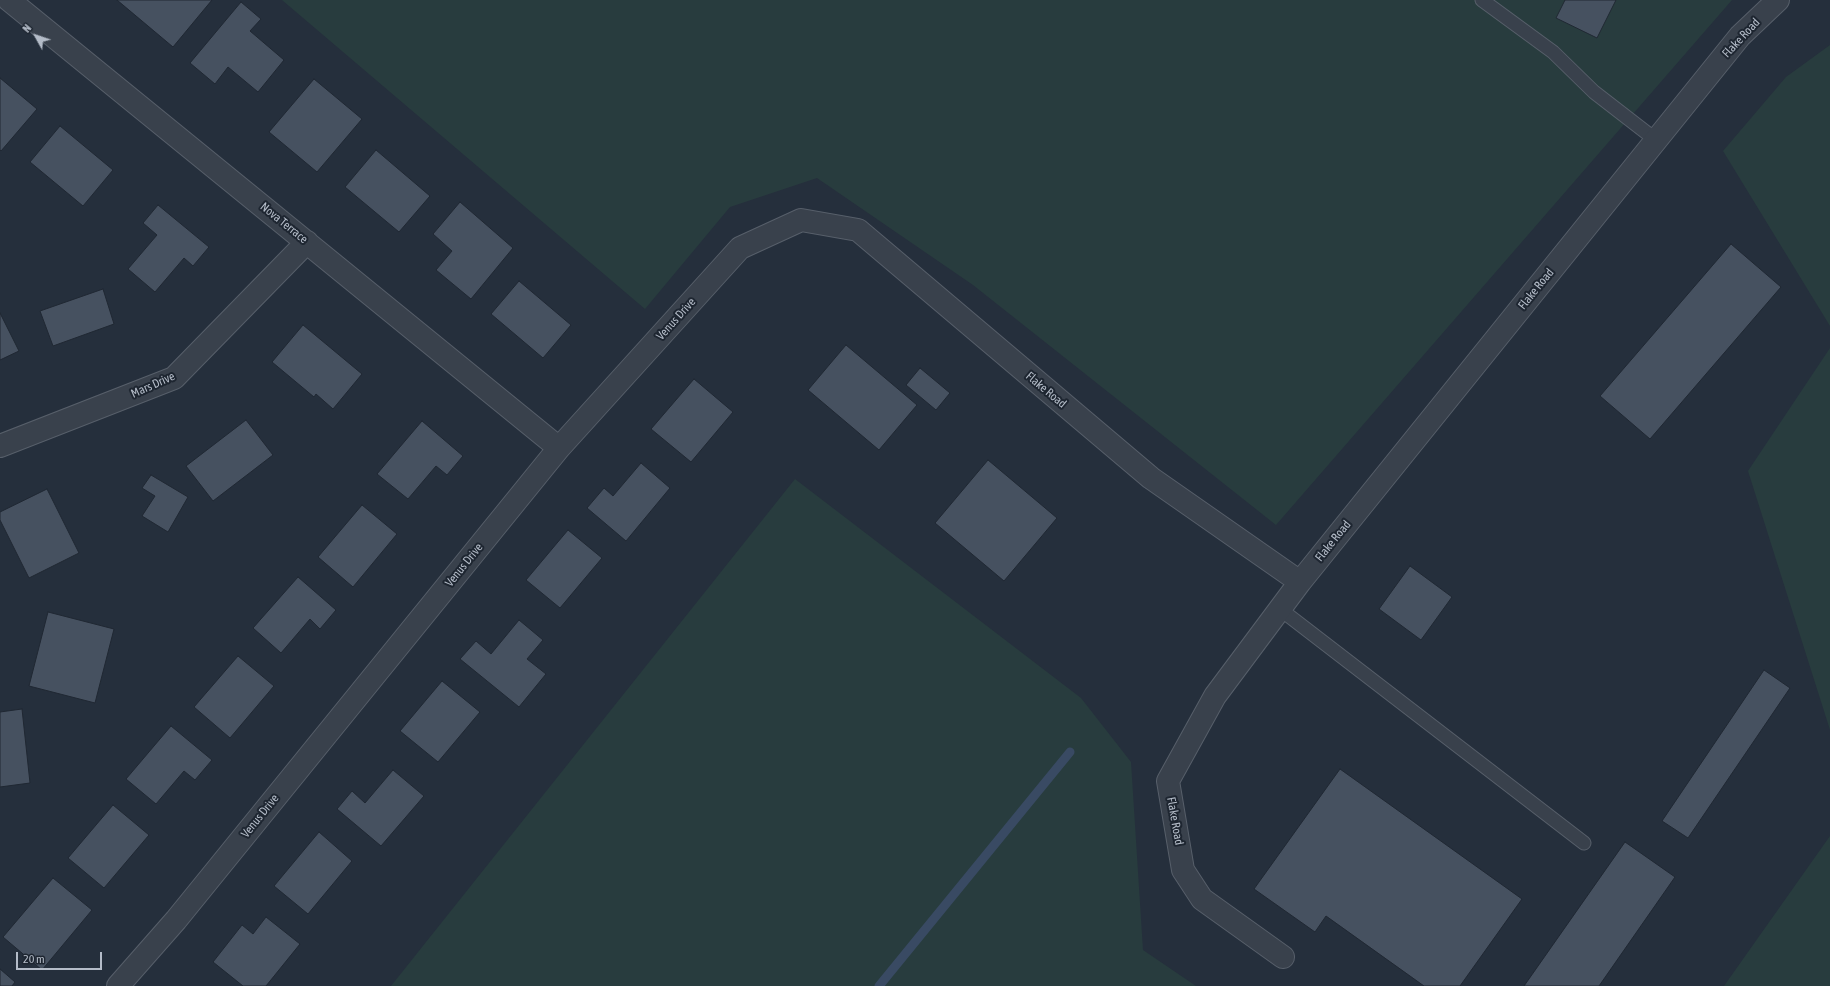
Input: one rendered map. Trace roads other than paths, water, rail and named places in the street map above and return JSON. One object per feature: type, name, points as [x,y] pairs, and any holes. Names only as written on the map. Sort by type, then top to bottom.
[{"type":"street","name":"Nova Terrace","points":[[9,0],[559,448]]},
{"type":"street","name":"Flake Road","points":[[1283,957],[1202,899],[1183,870],[1168,781],[1216,696],[1300,582],[1740,36],[1778,0]]},
{"type":"street","name":"Venus Drive","points":[[118,986],[176,920],[559,448],[740,248],[801,220],[858,230]]},
{"type":"street","name":"Flake Road","points":[[858,230],[1151,478],[1300,582]]},
{"type":"street","name":"Mars Drive","points":[[0,446],[174,378],[307,242]]},
{"type":"lane","points":[[1482,0],[1553,52],[1594,92],[1656,140]]},
{"type":"lane","points":[[1280,609],[1584,843]]},
{"type":"waterway","points":[[879,986],[1070,752]]}]
